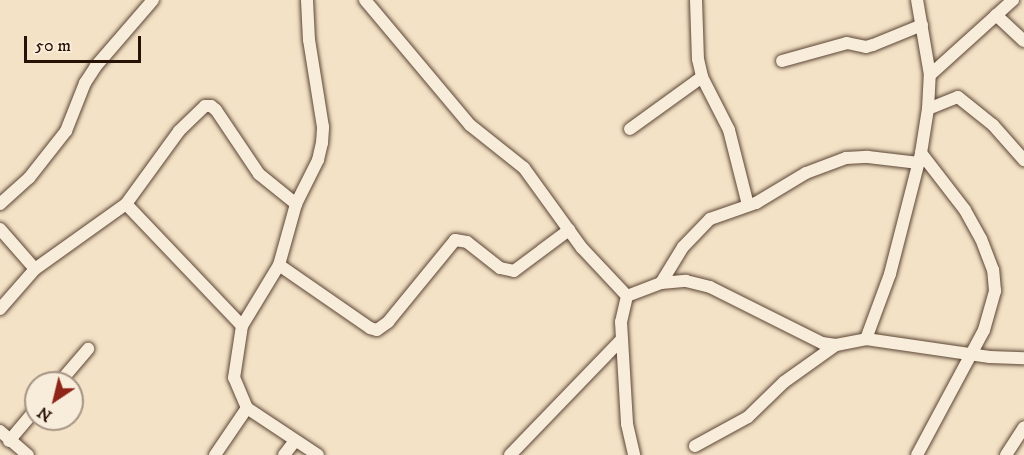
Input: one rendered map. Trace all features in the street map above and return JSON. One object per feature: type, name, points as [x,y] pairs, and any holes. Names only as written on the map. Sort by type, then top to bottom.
[{"type":"street","points":[[0,204],[29,178],[66,132],[85,84],[96,66],[153,0]]},
{"type":"street","points":[[307,0],[309,40],[323,127],[318,160],[296,204],[279,265],[242,326],[234,378],[246,408],[318,455]]},
{"type":"street","points":[[365,0],[470,125],[524,168],[582,248],[627,296]]},
{"type":"street","points":[[696,0],[698,59],[702,77],[729,130],[748,205]]},
{"type":"street","points":[[866,339],[890,274],[920,158],[928,110],[930,75],[917,0]]},
{"type":"street","points":[[930,75],[1013,0]]},
{"type":"street","points":[[996,15],[1024,41]]},
{"type":"street","points":[[782,61],[847,43],[866,47],[922,25]]},
{"type":"street","points":[[630,129],[702,77]]},
{"type":"street","points":[[928,110],[958,97],[993,125],[1024,160]]},
{"type":"street","points":[[0,309],[35,269],[126,204],[179,131],[200,109],[211,106],[249,162],[269,184],[296,204]]},
{"type":"street","points":[[661,283],[695,232],[710,219],[748,205],[806,173],[846,158],[920,158],[965,210],[981,239],[993,270],[996,291],[991,313],[972,354],[917,455]]},
{"type":"street","points":[[126,204],[242,326]]},
{"type":"street","points":[[0,229],[35,269]]},
{"type":"street","points":[[279,265],[370,328],[377,330],[388,322],[455,240],[467,242],[500,268],[514,271],[569,230]]},
{"type":"street","points":[[627,296],[661,283],[686,281],[710,287],[806,337],[836,345]]},
{"type":"street","points":[[627,296],[621,322],[627,424],[634,455]]},
{"type":"street","points":[[510,455],[622,339]]},
{"type":"street","points":[[695,446],[730,430],[748,417],[784,382],[836,345],[866,339],[972,354],[1024,358]]},
{"type":"street","points":[[69,371],[88,349]]},
{"type":"street","points":[[215,455],[246,408]]},
{"type":"street","points":[[24,419],[4,436],[28,455]]},
{"type":"street","points":[[1006,455],[1024,427]]},
{"type":"street","points":[[284,455],[295,441]]}]
